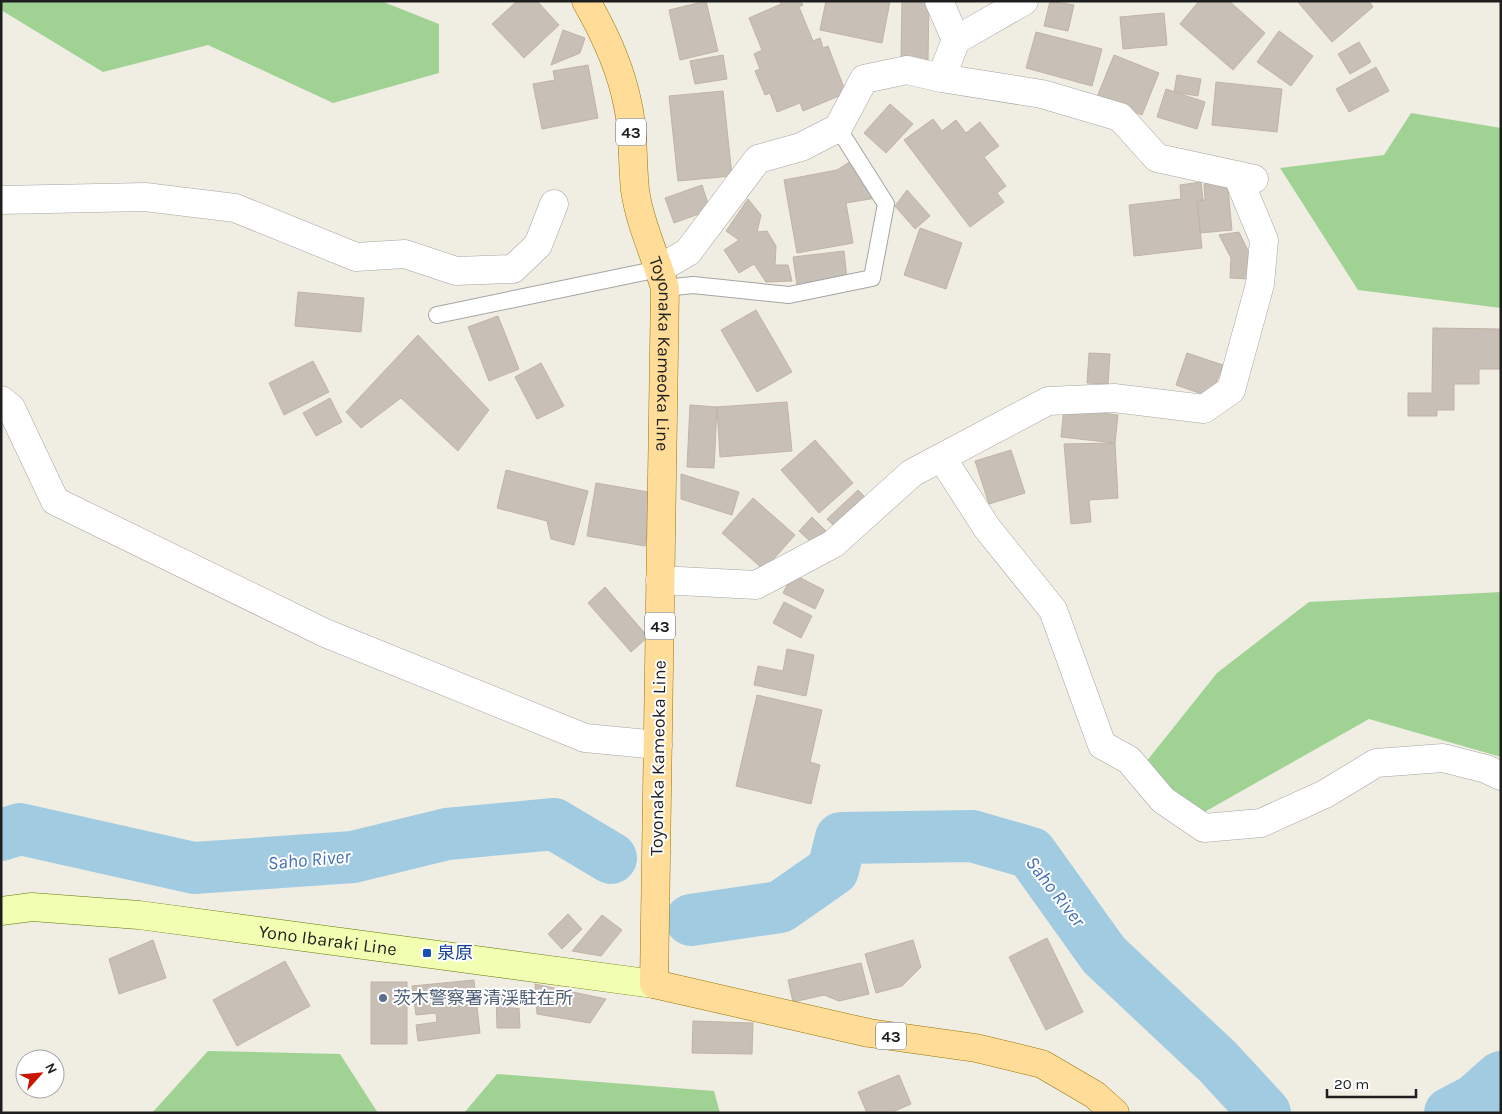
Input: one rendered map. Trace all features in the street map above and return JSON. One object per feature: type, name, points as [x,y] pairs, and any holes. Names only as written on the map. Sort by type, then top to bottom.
[{"type":"main road","name":"Toyonaka Kameoka Line","points":[[586,1],[602,29],[620,74],[629,107],[635,190],[646,236],[662,278],[654,984]]},
{"type":"main road","name":"Yono Ibaraki Line","points":[[1,910],[32,907],[139,915],[654,984]]},
{"type":"main road","name":"43","points":[[654,984],[869,1033],[976,1048],[1042,1064],[1094,1095],[1115,1113]]},
{"type":"street","points":[[939,1],[956,40]]},
{"type":"street","points":[[941,78],[956,40],[1024,1]]},
{"type":"street","points":[[660,580],[756,585],[833,544],[912,474],[1048,401],[1114,398],[1204,409],[1232,390],[1260,284],[1264,240],[1248,178],[1157,158],[1120,117],[1042,94],[941,78],[907,70],[864,79],[838,128],[801,147],[758,159],[688,252],[662,278]]},
{"type":"street","points":[[1,200],[145,197],[235,208],[356,257],[405,254],[456,271],[513,269],[538,245],[554,204]]},
{"type":"street","points":[[1,400],[11,408],[55,501],[325,633],[585,738],[658,744]]},
{"type":"street","points":[[942,458],[987,528],[1053,610],[1102,745],[1130,760],[1163,800],[1204,828],[1261,823],[1325,794],[1376,763],[1443,758],[1486,769],[1501,776]]},
{"type":"lane","points":[[437,315],[662,278],[693,285],[789,295],[872,278],[886,204],[838,128]]},
{"type":"green space","points":[[1,1],[381,1],[439,24],[439,73],[333,103],[208,45],[103,72],[1,10]]},
{"type":"green space","points":[[1411,113],[1501,128],[1501,308],[1358,290],[1280,168],[1384,155]]},
{"type":"green space","points":[[1501,592],[1501,757],[1369,719],[1185,823],[1146,762],[1217,673],[1309,602]]},
{"type":"green space","points":[[208,1051],[340,1054],[378,1113],[152,1113]]},
{"type":"green space","points":[[497,1074],[714,1091],[720,1113],[464,1113]]},
{"type":"building","points":[[517,1],[537,1],[559,25],[524,58],[492,24]]},
{"type":"building","points":[[706,1],[718,51],[680,60],[669,10]]},
{"type":"building","points":[[780,1],[801,1],[803,5],[799,7],[813,41],[820,38],[823,48],[828,46],[846,93],[803,111],[800,103],[777,112],[770,93],[765,95],[755,71],[760,69],[754,54],[762,50],[749,18],[781,4]]},
{"type":"building","points":[[826,1],[890,1],[882,43],[820,30]]},
{"type":"building","points":[[902,1],[929,1],[928,60],[901,59]]},
{"type":"building","points":[[1050,1],[1074,5],[1068,31],[1044,26]]},
{"type":"building","points":[[1199,1],[1229,1],[1265,33],[1233,70],[1180,24]]},
{"type":"building","points":[[1297,1],[1369,1],[1373,7],[1332,42]]},
{"type":"building","points":[[1164,13],[1167,45],[1123,49],[1120,17]]},
{"type":"building","points":[[563,30],[585,38],[580,53],[551,65]]},
{"type":"building","points":[[1279,31],[1313,56],[1291,86],[1257,62]]},
{"type":"building","points":[[1036,32],[1102,49],[1092,86],[1026,68]]},
{"type":"building","points":[[1359,42],[1371,62],[1350,74],[1338,54]]},
{"type":"building","points":[[723,55],[727,79],[695,84],[690,61]]},
{"type":"building","points":[[1114,55],[1159,73],[1142,115],[1097,97]]},
{"type":"building","points":[[588,65],[598,118],[542,129],[533,84],[555,80],[553,71]]},
{"type":"building","points":[[1376,67],[1389,91],[1349,112],[1336,89]]},
{"type":"building","points":[[1177,75],[1201,79],[1198,96],[1174,92]]},
{"type":"building","points":[[1216,82],[1282,89],[1277,132],[1212,125]]},
{"type":"building","points":[[1166,89],[1205,102],[1197,129],[1157,117]]},
{"type":"building","points":[[723,91],[732,176],[678,181],[669,96]]},
{"type":"building","points":[[890,104],[913,124],[886,153],[864,133]]},
{"type":"building","points":[[933,119],[942,131],[956,120],[966,133],[980,122],[999,146],[984,157],[1006,186],[997,193],[1004,202],[970,227],[904,140]]},
{"type":"building","points":[[851,161],[876,198],[846,203],[853,243],[797,253],[784,180],[837,170]]},
{"type":"building","points":[[1201,182],[1203,200],[1197,200],[1202,248],[1134,256],[1129,205],[1181,199],[1180,185]]},
{"type":"building","points":[[1212,183],[1228,189],[1232,230],[1200,233],[1197,201],[1205,200],[1204,184]]},
{"type":"building","points":[[702,185],[710,210],[674,223],[665,198]]},
{"type":"building","points":[[907,190],[930,216],[915,229],[895,206]]},
{"type":"building","points":[[748,199],[761,215],[757,232],[767,231],[776,246],[775,265],[788,265],[792,281],[766,282],[754,264],[739,273],[724,250],[739,240],[726,231]]},
{"type":"building","points":[[920,228],[962,243],[946,289],[904,275]]},
{"type":"building","points":[[1239,232],[1251,257],[1249,279],[1230,278],[1231,258],[1219,235]]},
{"type":"building","points":[[844,251],[847,279],[797,285],[793,257]]},
{"type":"building","points":[[298,292],[364,298],[361,332],[295,326]]},
{"type":"building","points":[[756,310],[792,372],[757,392],[721,330]]},
{"type":"building","points":[[498,316],[519,369],[489,381],[468,327]]},
{"type":"building","points":[[1433,328],[1501,329],[1501,369],[1479,369],[1479,384],[1454,384],[1454,410],[1437,410],[1437,416],[1408,416],[1408,393],[1432,393]]},
{"type":"building","points":[[418,335],[489,410],[458,451],[401,398],[361,428],[346,412]]},
{"type":"building","points":[[1089,353],[1110,354],[1108,384],[1087,383]]},
{"type":"building","points":[[1187,353],[1223,365],[1211,397],[1176,385]]},
{"type":"building","points":[[313,361],[329,392],[284,415],[269,383]]},
{"type":"building","points":[[541,363],[564,406],[537,419],[515,377]]},
{"type":"building","points":[[330,398],[342,422],[316,436],[303,413]]},
{"type":"building","points":[[787,402],[792,451],[720,457],[717,407]]},
{"type":"building","points":[[690,405],[717,407],[714,468],[687,467]]},
{"type":"building","points":[[1064,408],[1118,415],[1115,443],[1061,437]]},
{"type":"building","points":[[815,440],[853,483],[819,513],[781,470]]},
{"type":"building","points":[[1115,443],[1118,498],[1089,500],[1091,522],[1071,524],[1064,444]]},
{"type":"building","points":[[1011,450],[1025,493],[989,504],[975,461]]},
{"type":"building","points":[[506,470],[588,491],[574,545],[551,539],[547,521],[497,508]]},
{"type":"building","points":[[681,474],[739,492],[732,515],[681,499]]},
{"type":"building","points":[[596,483],[654,493],[645,546],[587,536]]},
{"type":"building","points":[[858,490],[870,502],[839,531],[827,519]]},
{"type":"building","points":[[753,498],[795,535],[764,570],[722,533]]},
{"type":"building","points":[[812,517],[827,532],[814,545],[799,531]]},
{"type":"building","points":[[793,574],[824,590],[815,609],[783,593]]},
{"type":"building","points":[[605,587],[648,637],[631,652],[588,603]]},
{"type":"building","points":[[784,602],[812,616],[801,638],[773,623]]},
{"type":"building","points":[[787,649],[814,655],[806,696],[754,685],[758,666],[783,671]]},
{"type":"building","points":[[757,695],[822,710],[810,762],[820,765],[811,804],[736,786]]},
{"type":"building","points":[[568,914],[582,929],[562,949],[548,934]]},
{"type":"building","points":[[602,915],[622,930],[601,956],[572,951]]},
{"type":"building","points":[[1047,938],[1083,1012],[1046,1030],[1009,957]]},
{"type":"building","points":[[153,940],[166,978],[119,994],[109,959]]},
{"type":"building","points":[[913,940],[921,967],[902,986],[876,993],[865,954]]},
{"type":"building","points":[[285,961],[310,1006],[237,1046],[213,1000]]},
{"type":"building","points":[[861,963],[869,994],[839,1001],[824,995],[793,1002],[788,980]]},
{"type":"building","points":[[474,980],[480,1033],[418,1041],[416,1025],[437,1022],[436,1013],[416,1015],[412,986]]},
{"type":"building","points":[[371,982],[407,982],[407,1044],[371,1044]]},
{"type":"building","points":[[535,984],[606,999],[590,1023],[537,1014]]},
{"type":"building","points":[[496,992],[510,992],[510,1008],[519,1008],[520,1028],[497,1028]]},
{"type":"building","points":[[693,1021],[753,1023],[752,1054],[692,1053]]},
{"type":"building","points":[[899,1075],[911,1104],[890,1113],[867,1113],[858,1092]]},
{"type":"waterway","name":"Saho River","points":[[1,835],[20,829],[194,868],[353,857],[447,834],[554,824],[611,858]]},
{"type":"waterway","name":"Saho River","points":[[691,920],[780,907],[833,870],[841,838],[972,836],[1031,853],[1104,955],[1218,1062],[1265,1113]]},
{"type":"waterway","name":"Saho River","points":[[1450,1113],[1475,1100],[1501,1077]]},
{"type":"place","name":"泉原","points":[[427,953]]},
{"type":"place","name":"茨木警察署清渓駐在所","points":[[383,998]]}]
